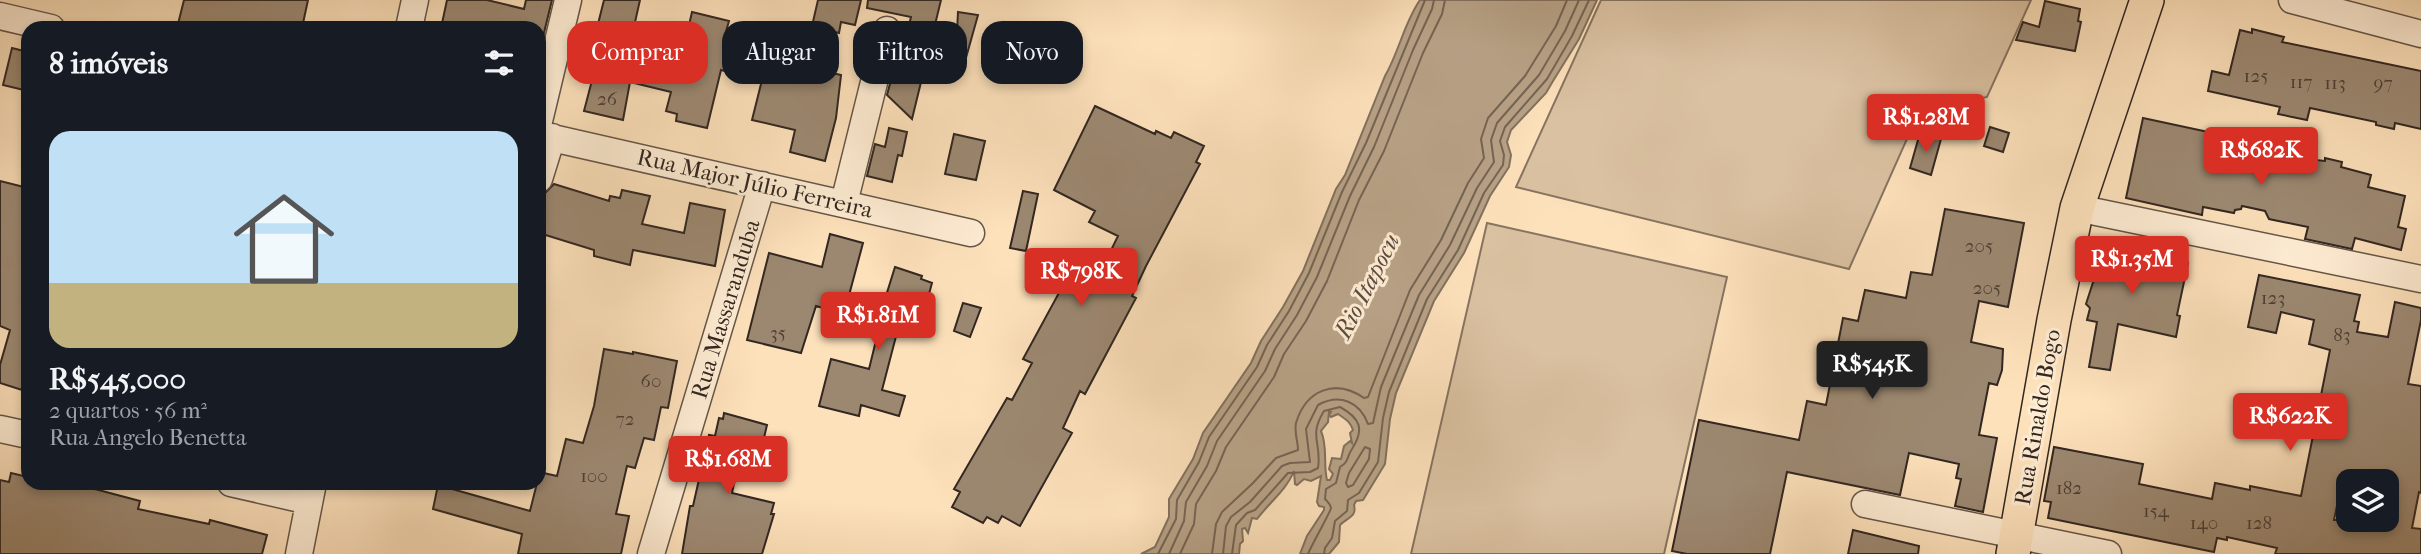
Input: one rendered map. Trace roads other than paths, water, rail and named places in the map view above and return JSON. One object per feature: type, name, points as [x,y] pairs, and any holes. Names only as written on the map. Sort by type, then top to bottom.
[{"type":"main road","name":"Rua Rinaldo Bogo","points":[[2014,545],[2077,208],[2147,0]]},
{"type":"street","points":[[410,21],[415,0]]},
{"type":"street","points":[[546,115],[568,0]]},
{"type":"street","points":[[2292,0],[2421,34]]},
{"type":"street","points":[[0,16],[21,21]]},
{"type":"street","points":[[844,204],[874,84]]},
{"type":"street","name":"Rua Major Júlio Ferreira","points":[[546,132],[971,233]]},
{"type":"street","name":"Rua Massaranduba","points":[[652,554],[762,185]]},
{"type":"street","points":[[2077,208],[2421,279]]},
{"type":"street","points":[[0,429],[21,434]]},
{"type":"street","points":[[293,490],[311,492],[299,554]]},
{"type":"street","points":[[1865,504],[2014,545],[2108,554]]},
{"type":"water","name":"Rio Itapocu","points":[[1420,0],[1597,0],[1579,39],[1546,93],[1511,130],[1507,142],[1511,155],[1509,167],[1490,196],[1464,253],[1434,301],[1396,393],[1385,464],[1363,500],[1356,501],[1353,514],[1340,525],[1339,542],[1329,554],[1300,554],[1324,507],[1317,502],[1321,476],[1311,481],[1304,479],[1297,485],[1294,471],[1257,519],[1252,518],[1248,533],[1245,528],[1242,529],[1243,541],[1239,554],[1141,554],[1155,547],[1169,517],[1169,499],[1193,459],[1203,433],[1251,363],[1261,341],[1303,271]],"holes":[[[1329,411],[1331,417],[1338,414],[1349,422],[1353,430],[1350,433],[1352,443],[1350,441],[1344,446],[1341,459],[1332,458],[1329,469],[1333,474],[1330,480],[1327,480],[1321,431],[1328,422]]]}]
